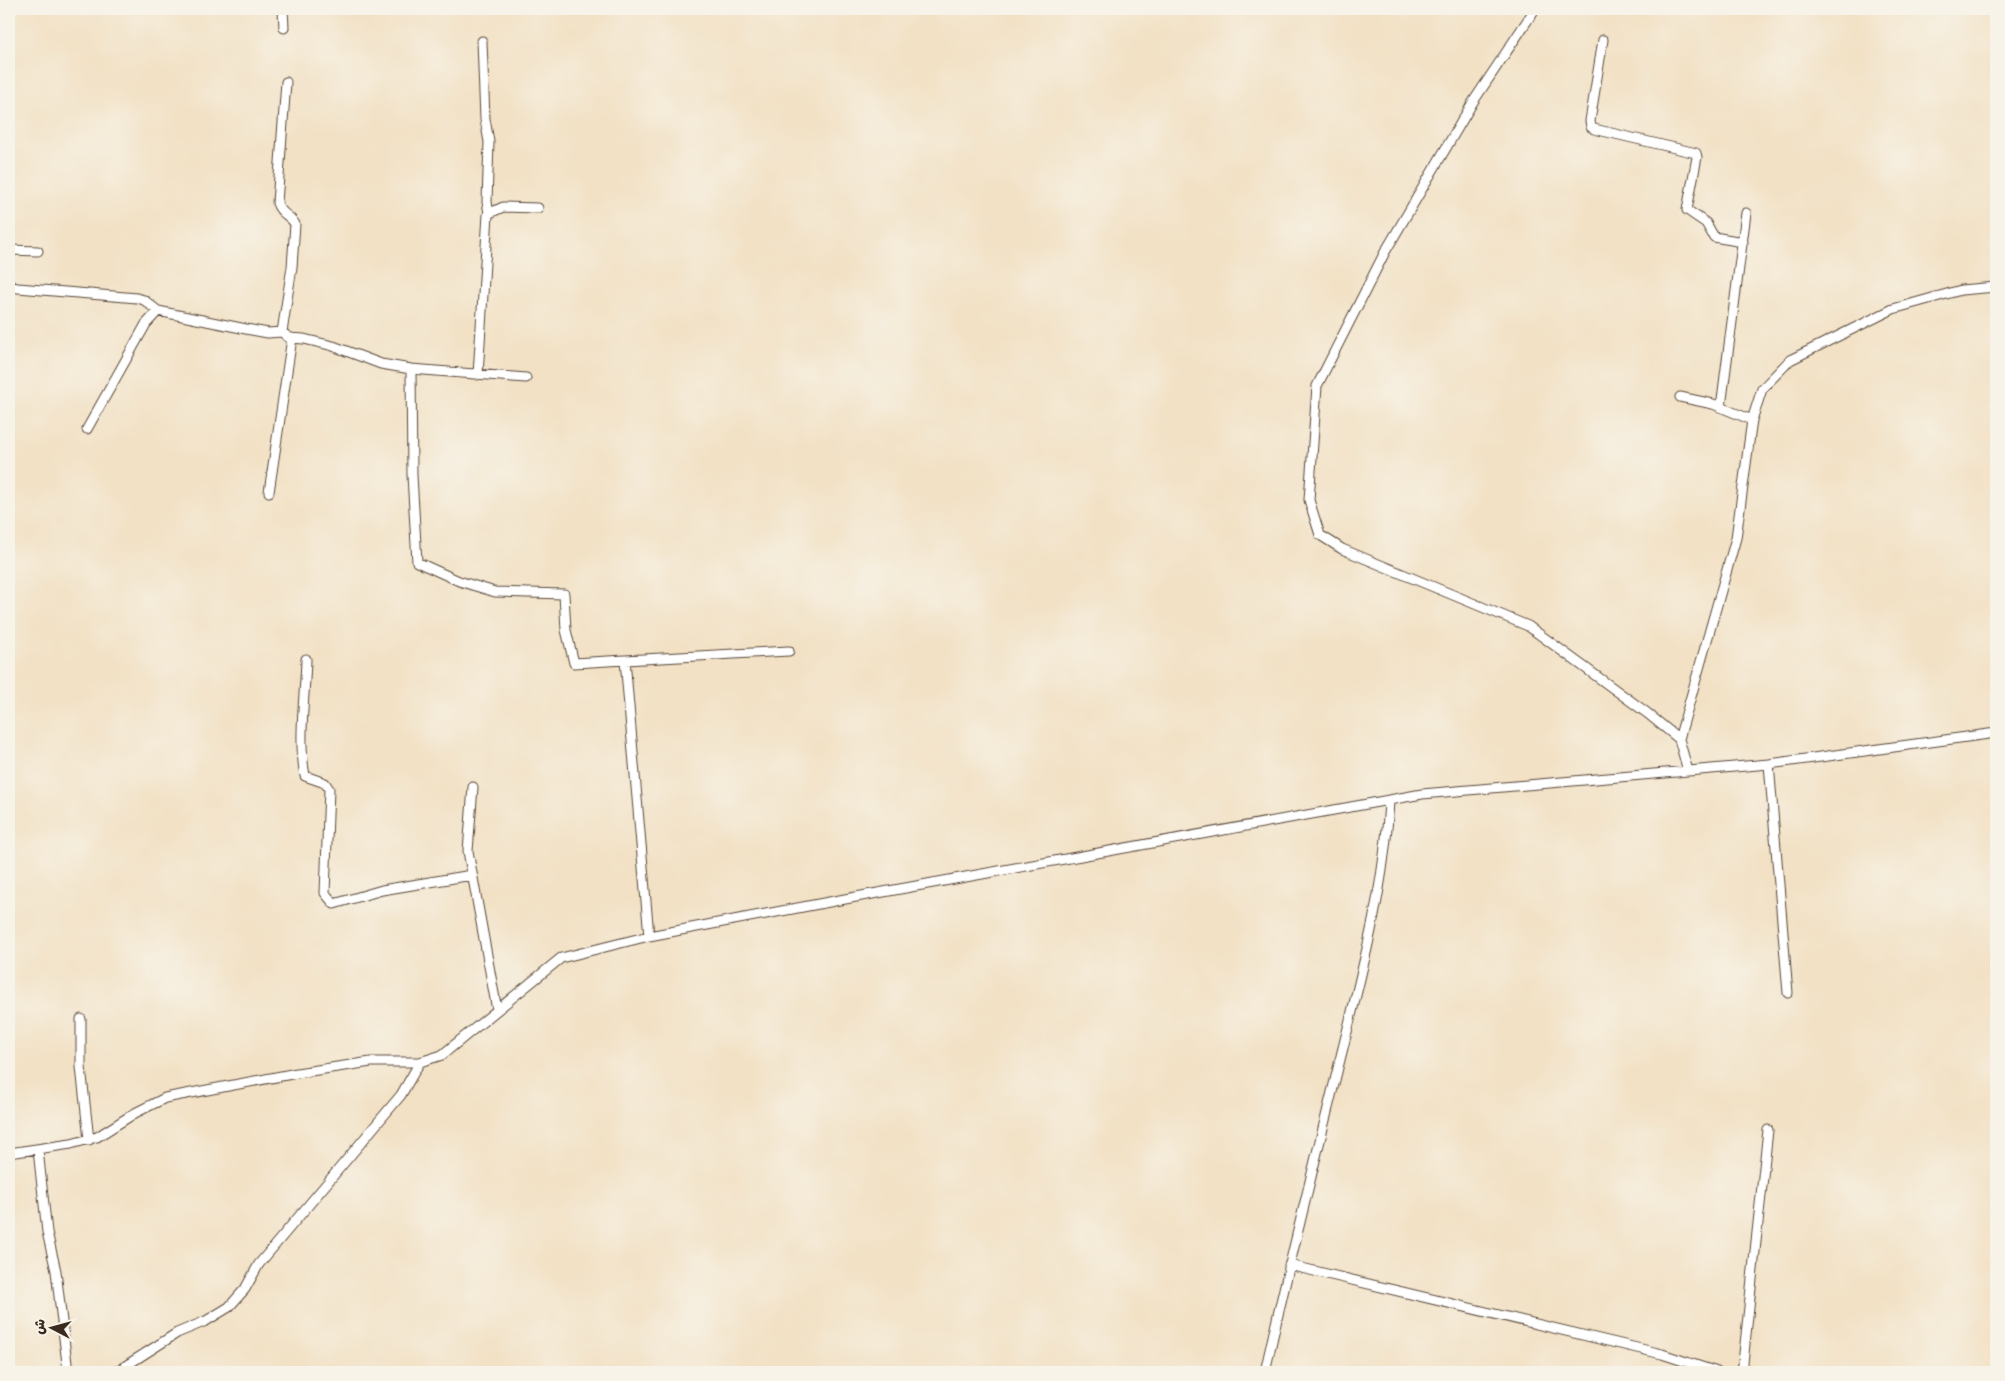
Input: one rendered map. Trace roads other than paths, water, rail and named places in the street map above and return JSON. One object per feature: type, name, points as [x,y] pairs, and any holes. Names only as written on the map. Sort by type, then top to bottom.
[{"type":"street","points":[[283,9],[284,28]]},
{"type":"street","points":[[1535,9],[1473,102],[1385,252],[1317,386],[1309,500],[1320,535],[1342,550],[1528,626],[1647,713],[1679,739]]},
{"type":"street","points":[[1603,40],[1590,121],[1591,127],[1696,153],[1697,157],[1686,206],[1687,210],[1706,223],[1714,237],[1743,242]]},
{"type":"street","points":[[478,375],[489,213],[487,202],[489,142],[484,119],[482,41]]},
{"type":"street","points":[[282,332],[295,235],[295,224],[292,219],[280,211],[277,203],[286,82]]},
{"type":"street","points":[[489,213],[503,207],[538,208]]},
{"type":"street","points":[[1721,407],[1746,213]]},
{"type":"street","points":[[9,253],[10,250],[18,249],[38,251]]},
{"type":"street","points":[[9,283],[11,287],[18,288],[136,298],[144,300],[158,311],[246,329],[282,332],[292,338],[333,346],[381,364],[411,369],[526,378]]},
{"type":"street","points":[[1688,771],[1679,739],[1736,538],[1752,420],[1762,389],[1790,360],[1893,309],[1961,290],[1996,288]]},
{"type":"street","points":[[87,429],[146,324],[158,311]]},
{"type":"street","points":[[269,492],[292,338]]},
{"type":"street","points":[[411,369],[412,475],[417,562],[459,582],[495,592],[564,594],[566,630],[574,663],[789,651]]},
{"type":"street","points":[[1680,397],[1704,401],[1752,420]]},
{"type":"street","points":[[306,659],[303,734],[304,769],[305,776],[325,783],[329,789],[324,878],[325,893],[330,900],[334,904],[382,890],[472,875]]},
{"type":"street","points":[[624,660],[649,936]]},
{"type":"street","points":[[9,1153],[38,1150],[89,1140],[165,1098],[297,1073],[371,1062],[420,1062],[442,1056],[561,958],[649,936],[1422,794],[1769,764],[1996,733]]},
{"type":"street","points":[[1769,764],[1788,993]]},
{"type":"street","points":[[473,787],[468,840],[472,875],[497,1010]]},
{"type":"street","points":[[1265,1372],[1289,1265],[1366,954],[1387,838],[1389,800]]},
{"type":"street","points":[[81,1019],[81,1067],[89,1140]]},
{"type":"street","points":[[116,1372],[177,1333],[206,1321],[229,1307],[245,1289],[259,1264],[401,1095],[420,1062]]},
{"type":"street","points":[[1742,1372],[1768,1130]]},
{"type":"street","points":[[38,1150],[48,1232],[56,1271],[68,1372]]},
{"type":"street","points":[[1289,1265],[1662,1354],[1717,1372]]}]
